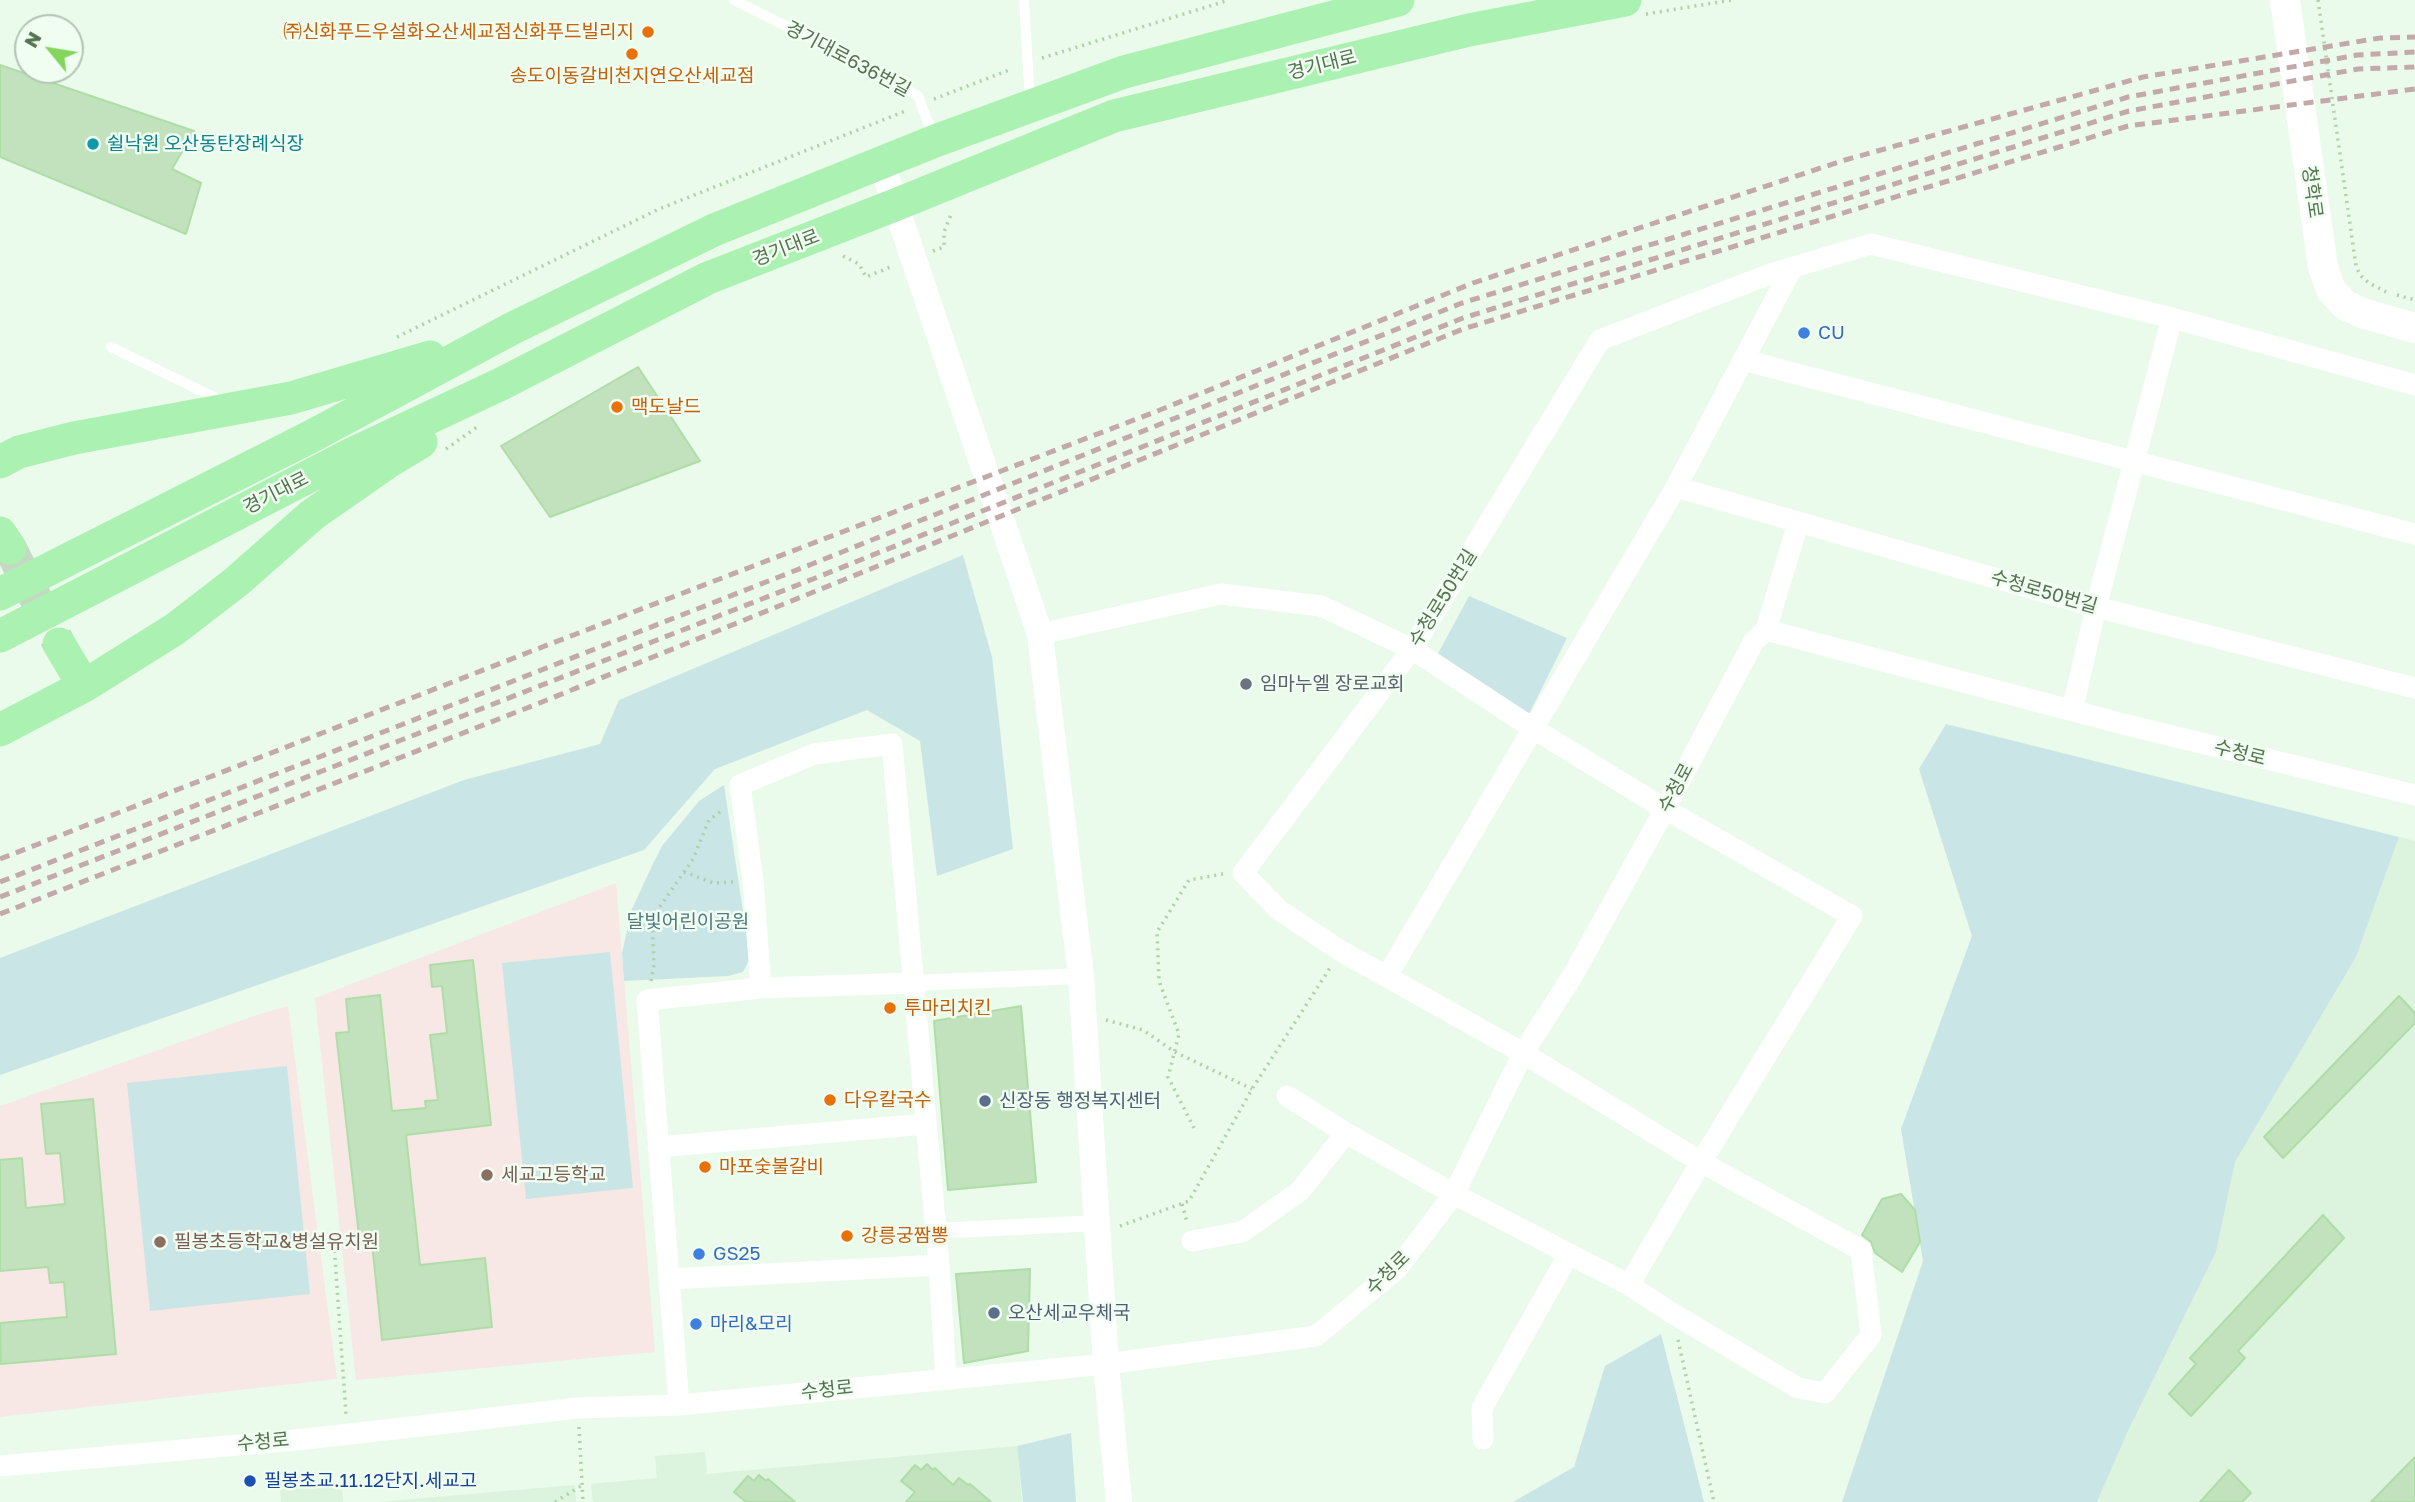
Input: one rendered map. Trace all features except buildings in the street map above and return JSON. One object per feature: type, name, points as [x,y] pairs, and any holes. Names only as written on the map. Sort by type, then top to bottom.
[{"type":"main road","name":"경기대로","points":[[0,594],[312,436],[484,343],[715,230],[935,141],[1124,72],[1398,0]]},
{"type":"main road","name":"청학로","points":[[2285,0],[2323,267],[2327,279],[2332,290],[2345,305],[2365,314],[2415,328]]},
{"type":"main road","name":"경기대로","points":[[0,636],[352,454],[501,383],[708,278],[1114,116],[1469,30],[1634,7]]},
{"type":"main road","points":[[0,462],[19,453],[74,438],[291,398],[484,343]]},
{"type":"main road","points":[[0,730],[84,685],[175,629],[236,582],[312,515],[391,460],[459,418],[501,383]]},
{"type":"main road","points":[[59,644],[84,685]]},
{"type":"street","points":[[881,162],[1040,634],[1081,976],[1106,1364],[1119,1502]]},
{"type":"street","name":"수청로50번길","points":[[1243,873],[1412,649],[1600,340],[1792,268],[1871,244],[2172,318],[2415,385]]},
{"type":"street","points":[[1387,976],[1676,487],[1792,268]]},
{"type":"street","points":[[2073,711],[2096,607],[2172,318]]},
{"type":"street","points":[[1743,360],[2415,534]]},
{"type":"street","name":"수청로50번길","points":[[1676,487],[2096,607],[2415,688]]},
{"type":"street","points":[[1766,630],[1798,523]]},
{"type":"street","points":[[1040,634],[1220,594],[1321,606],[1412,649],[1534,729],[1665,809],[1852,916],[1629,1284]]},
{"type":"street","name":"수청로","points":[[0,1466],[347,1434],[578,1408],[679,1405],[1106,1364],[1316,1336],[1397,1269],[1454,1194],[1523,1053],[1573,975],[1754,641],[1766,630],[2073,711],[2415,795]]},
{"type":"street","points":[[761,988],[753,881],[740,785],[814,754],[892,744],[939,1265],[946,1379]]},
{"type":"street","points":[[1243,873],[1279,910],[1341,951],[1523,1053],[1701,1163],[1861,1251],[1871,1335],[1825,1393],[1798,1388],[1672,1313],[1629,1284],[1454,1194],[1287,1096]]},
{"type":"street","points":[[679,1405],[647,1000],[761,988],[1081,976]]},
{"type":"street","points":[[658,1147],[926,1124]]},
{"type":"street","points":[[1192,1241],[1242,1232],[1300,1191],[1346,1133]]},
{"type":"street","points":[[935,1231],[1098,1229]]},
{"type":"street","points":[[1483,1439],[1482,1408],[1569,1254]]},
{"type":"street","points":[[670,1279],[939,1265]]},
{"type":"lane","name":"경기대로636번길","points":[[734,0],[918,96],[935,141]]},
{"type":"lane","points":[[1024,0],[1030,106]]},
{"type":"lane","points":[[111,347],[240,408]]},
{"type":"path","points":[[396,338],[659,209],[1027,63],[1229,0]]},
{"type":"path","points":[[1634,7],[1732,0]]},
{"type":"path","points":[[2318,0],[2356,266],[2360,275],[2382,291],[2415,300]]},
{"type":"path","points":[[944,247],[944,232],[951,213],[961,203]]},
{"type":"path","points":[[837,255],[859,264],[866,277]]},
{"type":"path","points":[[445,450],[485,421]]},
{"type":"path","points":[[647,1000],[654,965],[652,918],[693,859],[709,820],[741,797]]},
{"type":"path","points":[[684,872],[713,883],[753,881]]},
{"type":"path","points":[[1195,1128],[1168,1077],[1179,1034],[1159,981],[1157,932],[1189,880],[1243,873]]},
{"type":"path","points":[[1098,1229],[1189,1201],[1252,1089],[1341,951]]},
{"type":"path","points":[[1083,1014],[1143,1030],[1175,1052],[1252,1089]]},
{"type":"path","points":[[334,1244],[347,1434]]},
{"type":"path","points":[[1672,1313],[1714,1502]]},
{"type":"path","points":[[578,1408],[583,1502]]},
{"type":"path","points":[[555,1502],[581,1486]]},
{"type":"shaded area","points":[[2399,837],[2415,841],[2415,1502],[2097,1502],[2128,1431],[2216,1252],[2235,1162],[2356,957]]},
{"type":"shaded area","name":"세교고등학교","points":[[616,883],[655,1352],[356,1380],[315,998]]},
{"type":"shaded area","name":"필봉초등학교&병설유치원","points":[[288,1006],[337,1379],[0,1417],[0,1106]]},
{"type":"shaded area","points":[[1017,1446],[1022,1502],[593,1502],[591,1484],[657,1478],[655,1456],[705,1452],[707,1474]]},
{"type":"shaded area","points":[[342,1484],[343,1502],[281,1502],[280,1489]]},
{"type":"shaded area","points":[[575,1485],[576,1502],[378,1502]]},
{"type":"green space","points":[[963,555],[992,657],[1013,849],[937,876],[920,741],[867,710],[715,769],[644,850],[0,1075],[0,958],[464,780],[600,744],[619,700]]},
{"type":"green space","points":[[1469,596],[1567,638],[1526,720],[1433,663]]},
{"type":"green space","points":[[1946,724],[2399,837],[2356,957],[2235,1162],[2216,1252],[2128,1431],[2097,1502],[1842,1502],[1923,1261],[1901,1129],[1972,936],[1919,769]]},
{"type":"green space","name":"달빛어린이공원","points":[[724,785],[750,958],[743,972],[728,976],[624,981],[622,953],[632,909],[662,846],[699,801]]},
{"type":"green space","points":[[610,952],[633,1188],[526,1199],[502,963]]},
{"type":"green space","points":[[287,1066],[310,1294],[150,1311],[127,1083]]},
{"type":"green space","points":[[1661,1334],[1704,1502],[1513,1502],[1574,1467],[1605,1366]]},
{"type":"green space","points":[[1071,1433],[1076,1502],[1023,1502],[1017,1446]]},
{"type":"tunnel","points":[[10,548],[59,644]]},
{"type":"railway","points":[[0,859],[1155,412],[1473,283],[1845,160],[2143,77],[2380,38],[2415,37]]},
{"type":"railway","points":[[0,882],[812,564],[1462,303],[2128,97],[2357,55],[2415,52]]},
{"type":"railway","points":[[0,897],[813,579],[1463,318],[2129,111],[2358,69],[2415,67]]},
{"type":"railway","points":[[0,914],[532,706],[1463,329],[2128,126],[2415,89]]},
{"type":"place","name":"㈜신화푸드우설화오산세교점신화푸드빌리지","points":[[648,32]]},
{"type":"place","name":"송도이동갈비천지연오산세교점","points":[[632,54]]},
{"type":"place","name":"쉴낙원 오산동탄장례식장","points":[[93,144]]},
{"type":"place","name":"CU","points":[[1804,333]]},
{"type":"place","name":"맥도날드","points":[[617,407]]},
{"type":"place","name":"임마누엘 장로교회","points":[[1246,684]]},
{"type":"place","name":"투마리치킨","points":[[890,1008]]},
{"type":"place","name":"다우칼국수","points":[[830,1100]]},
{"type":"place","name":"신장동 행정복지센터","points":[[985,1101]]},
{"type":"place","name":"마포숯불갈비","points":[[705,1167]]},
{"type":"place","name":"세교고등학교","points":[[487,1175]]},
{"type":"place","name":"강릉궁짬뽕","points":[[847,1236]]},
{"type":"place","name":"필봉초등학교&병설유치원","points":[[160,1242]]},
{"type":"place","name":"GS25","points":[[699,1254]]},
{"type":"place","name":"오산세교우체국","points":[[994,1313]]},
{"type":"place","name":"마리&모리","points":[[696,1324]]},
{"type":"place","name":"필봉초교.11.12단지.세교고","points":[[250,1481]]}]
